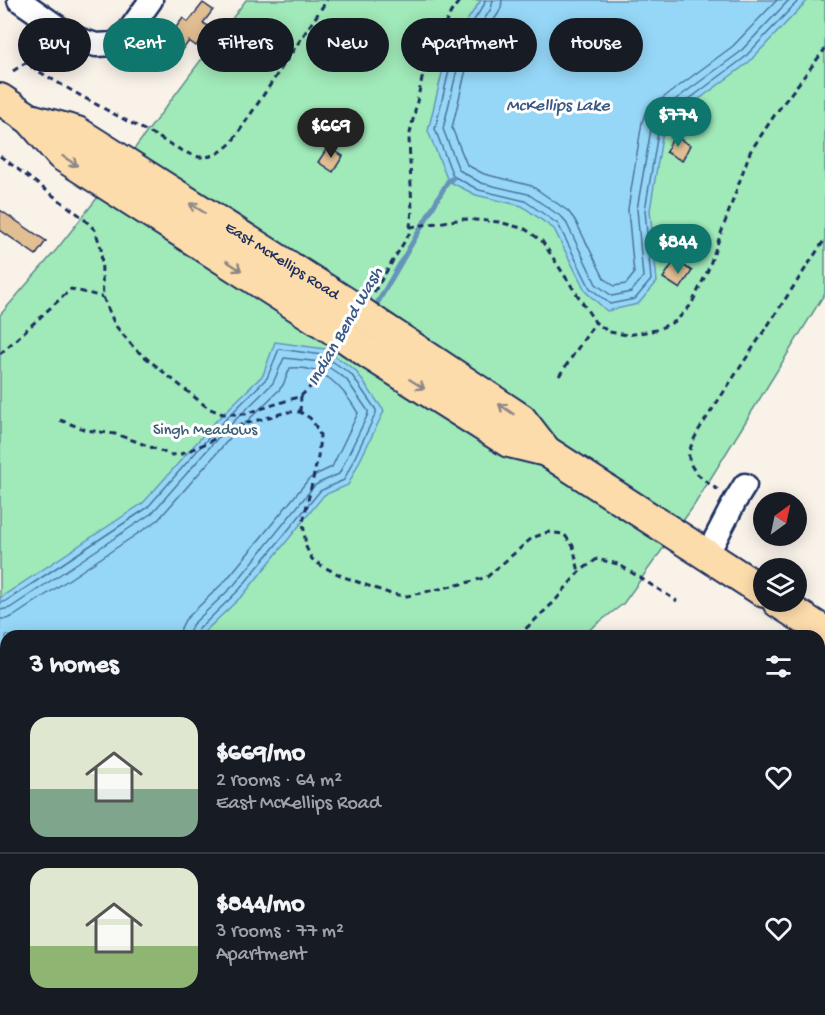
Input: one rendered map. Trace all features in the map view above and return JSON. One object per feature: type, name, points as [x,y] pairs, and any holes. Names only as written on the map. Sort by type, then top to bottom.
[{"type":"main road","name":"East McKellips Road","points":[[0,99],[30,119],[61,155],[337,344],[368,353],[509,442],[546,451]]},
{"type":"main road","name":"East McKellips Road","points":[[30,119],[77,132],[363,300],[386,329],[521,419],[546,451],[753,585]]},
{"type":"main road","points":[[794,612],[822,630]]},
{"type":"street","points":[[19,0],[72,37],[96,45],[114,44],[129,31],[151,0]]},
{"type":"street","points":[[707,555],[740,493]]},
{"type":"path","points":[[13,71],[25,63],[66,89],[168,143],[198,157],[208,157],[221,153],[232,142],[327,0]]},
{"type":"path","points":[[363,300],[410,234],[412,211],[409,138],[425,65],[451,12],[460,0]]},
{"type":"path","points":[[410,227],[464,219],[499,222],[525,229],[542,241],[595,322],[609,332],[628,335],[656,330],[676,321],[691,305],[708,270],[750,152],[776,113],[825,49]]},
{"type":"path","points":[[0,156],[82,217],[95,230],[101,248],[103,297],[115,325],[135,349],[208,408],[223,414],[245,414],[301,396],[318,380],[337,344]]},
{"type":"path","points":[[740,493],[705,481],[693,470],[688,456],[691,446],[698,431],[825,239]]},
{"type":"path","points":[[0,354],[71,289],[103,297]]},
{"type":"path","points":[[559,376],[595,322]]},
{"type":"path","points":[[300,412],[301,396]]},
{"type":"path","points":[[60,420],[86,430],[115,434],[171,455],[181,454],[241,425],[287,412],[300,412],[310,418],[320,435],[318,457],[303,522],[306,548],[312,559],[322,566],[391,594],[407,596],[487,577],[532,538],[548,531],[564,534],[573,546],[579,572]]},
{"type":"path","points":[[524,630],[554,602],[579,572],[597,559],[618,564],[677,601]]},
{"type":"green space","name":"Singh Meadows","points":[[246,0],[825,0],[825,293],[693,507],[623,604],[589,630],[0,630],[0,315],[57,249],[197,65],[197,72],[294,72],[294,18],[232,18]]},
{"type":"water","name":"McKellips Lake","points":[[481,0],[808,0],[748,63],[664,125],[650,210],[657,282],[638,304],[607,311],[586,292],[554,229],[522,206],[476,195],[448,181],[428,131],[442,72],[537,72],[537,18],[469,18]]},
{"type":"water","points":[[275,342],[325,349],[355,370],[384,411],[348,485],[324,495],[244,594],[206,630],[0,630],[0,598],[143,503],[214,423],[263,375]]},
{"type":"building","points":[[203,3],[213,10],[207,18],[197,18],[196,46],[189,41],[185,46],[185,20],[188,22]]},
{"type":"building","points":[[674,136],[690,145],[682,161],[666,152]]},
{"type":"building","points":[[328,147],[343,156],[333,172],[318,162]]},
{"type":"building","points":[[0,210],[46,241],[36,255],[0,230]]},
{"type":"building","points":[[675,260],[692,271],[680,289],[663,278]]},
{"type":"waterway","name":"Indian Bend Wash","points":[[374,309],[448,181],[453,178]]}]
